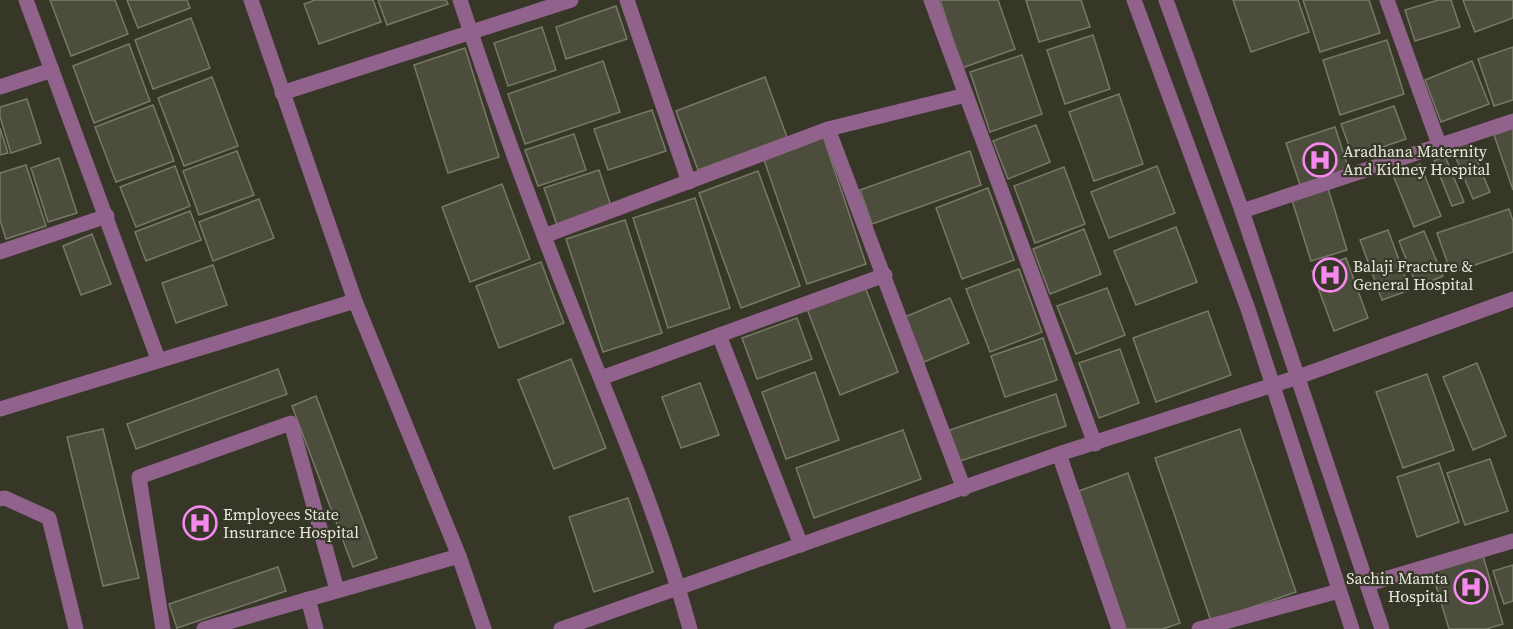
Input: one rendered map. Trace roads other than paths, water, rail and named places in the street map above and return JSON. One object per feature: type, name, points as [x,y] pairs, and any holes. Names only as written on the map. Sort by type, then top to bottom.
[{"type":"street","points":[[26,0],[158,359]]},
{"type":"street","points":[[251,0],[355,301],[459,556],[484,629]]},
{"type":"street","points":[[460,0],[544,236],[601,378],[678,588],[690,629]]},
{"type":"street","points":[[282,93],[571,0]]},
{"type":"street","points":[[627,0],[689,182]]},
{"type":"street","points":[[931,0],[1095,444]]},
{"type":"street","points":[[1134,0],[1248,309],[1352,629]]},
{"type":"street","points":[[1166,0],[1242,211],[1382,629]]},
{"type":"street","points":[[1387,0],[1440,147]]},
{"type":"street","points":[[0,87],[52,70]]},
{"type":"street","points":[[544,236],[828,129],[966,95]]},
{"type":"street","points":[[1242,211],[1513,121]]},
{"type":"street","points":[[828,129],[964,489]]},
{"type":"street","points":[[0,252],[107,216]]},
{"type":"street","points":[[601,378],[885,275]]},
{"type":"street","points":[[561,629],[1059,454],[1298,377],[1513,299]]},
{"type":"street","points":[[0,409],[158,359],[355,301]]},
{"type":"street","points":[[719,335],[801,545]]},
{"type":"street","points":[[163,629],[139,477],[291,423],[337,590]]},
{"type":"street","points":[[1059,454],[1119,629]]},
{"type":"street","points":[[0,500],[5,498],[49,518],[76,629]]},
{"type":"street","points":[[1368,584],[1513,541]]},
{"type":"street","points":[[204,629],[459,556]]},
{"type":"street","points":[[1199,629],[1339,591]]},
{"type":"street","points":[[308,599],[316,629]]},
{"type":"place","name":"Aradhana Maternity And Kidney Hospital","points":[[1320,160]]},
{"type":"place","name":"Balaji Fracture & General Hospital","points":[[1330,275]]},
{"type":"place","name":"Employees State Insurance Hospital","points":[[200,523]]},
{"type":"place","name":"Sachin Mamta Hospital","points":[[1471,587]]}]
